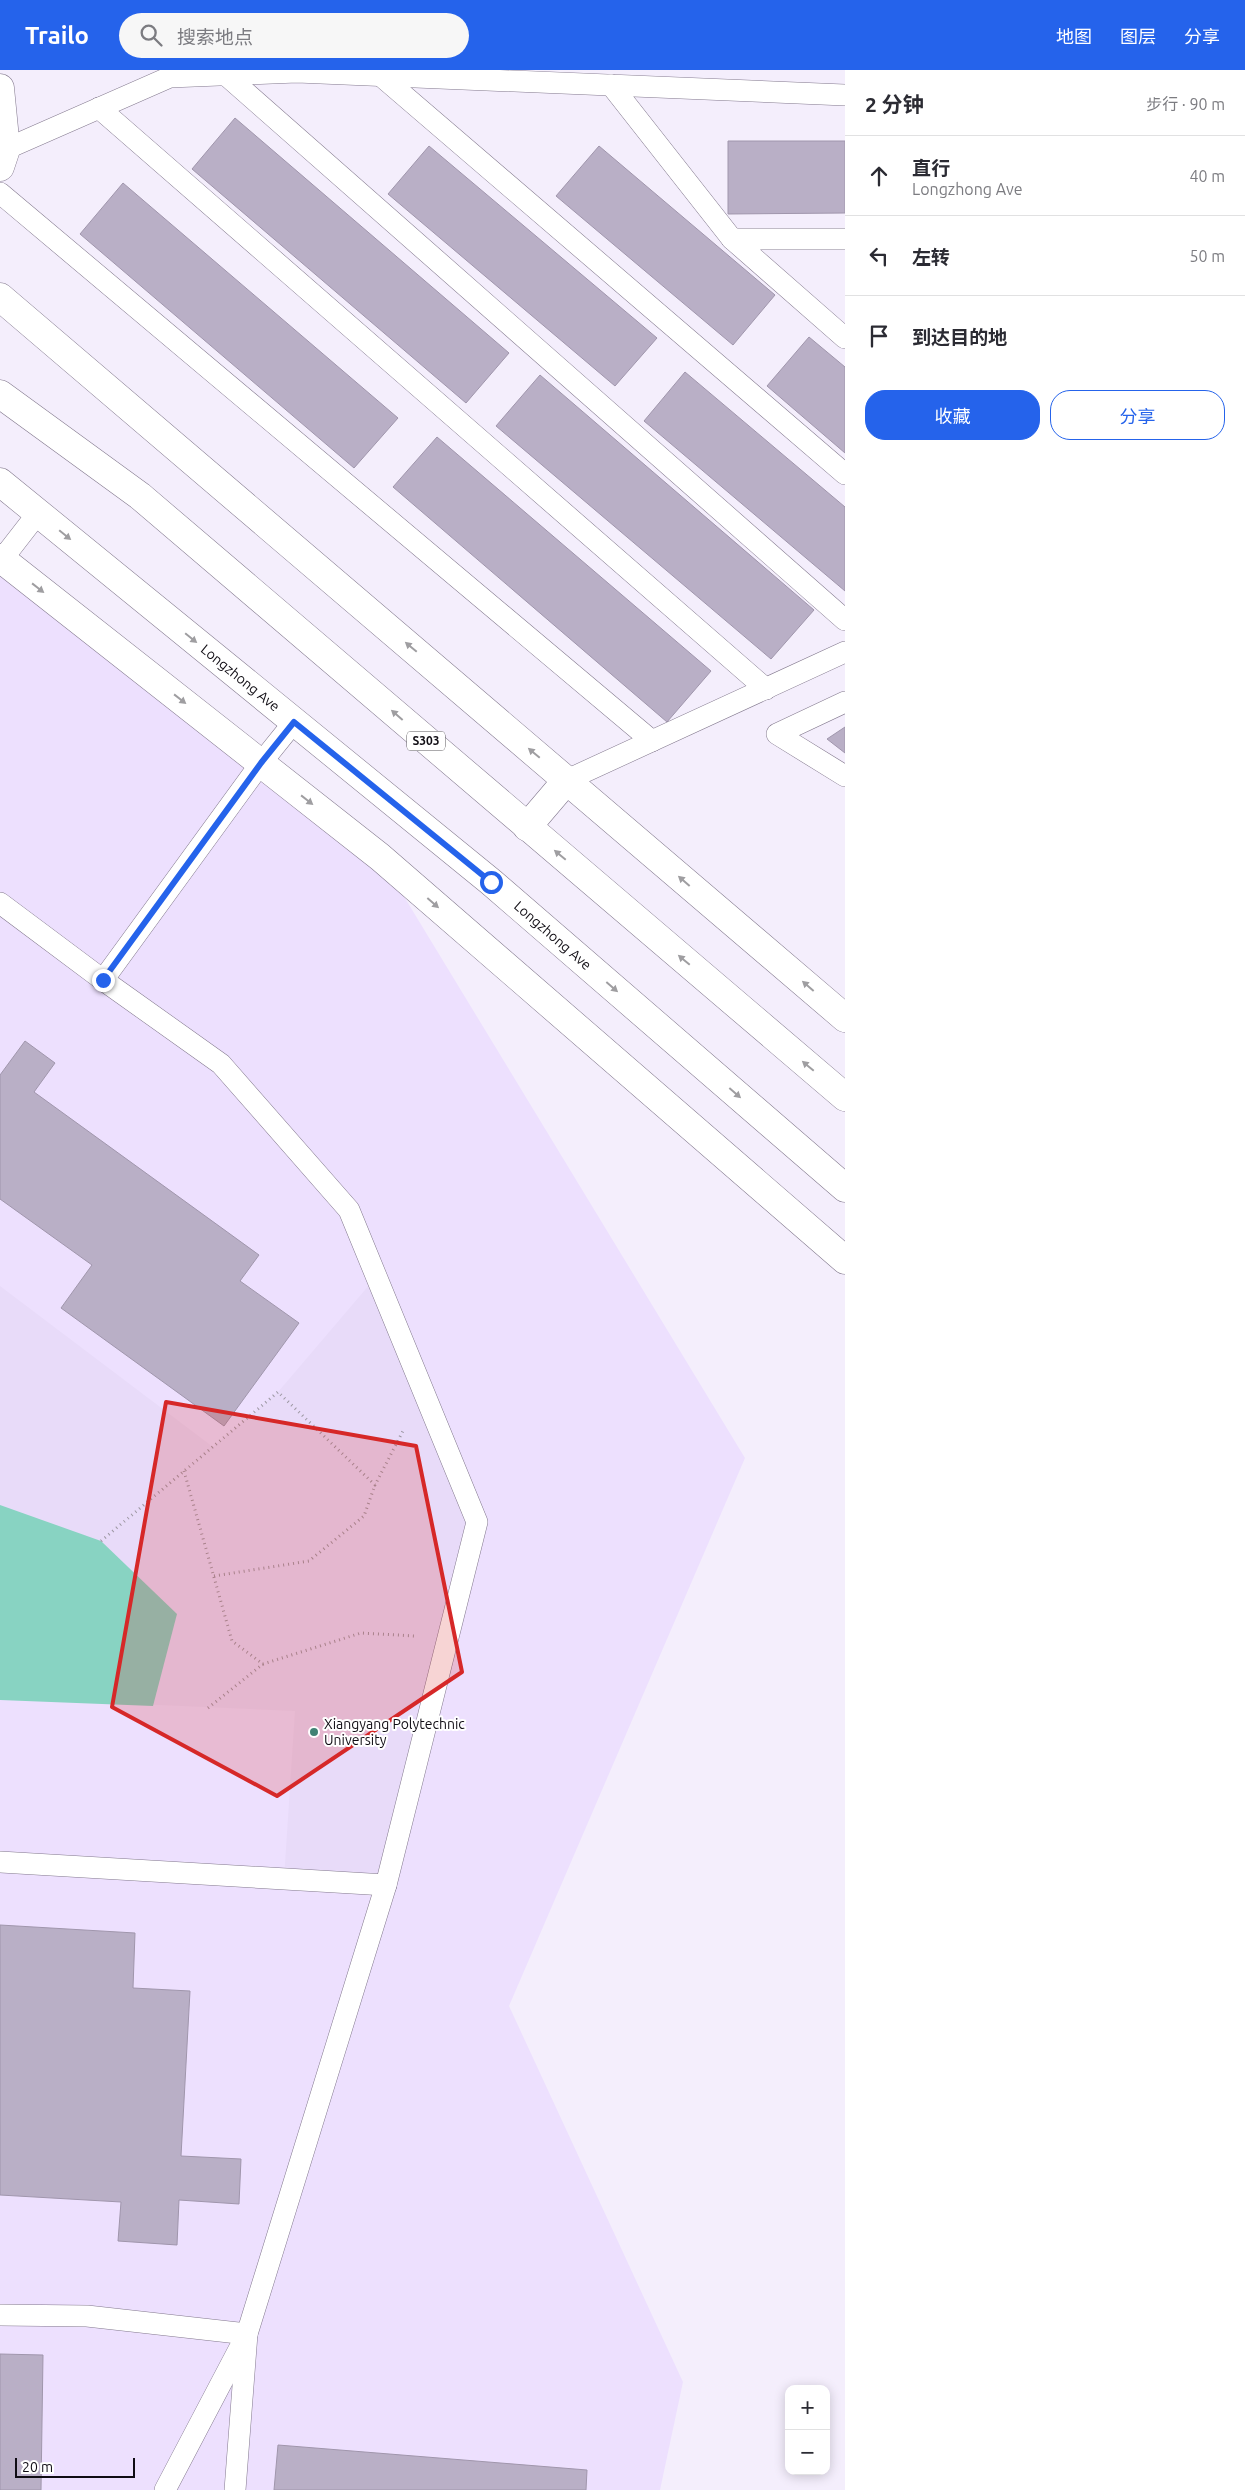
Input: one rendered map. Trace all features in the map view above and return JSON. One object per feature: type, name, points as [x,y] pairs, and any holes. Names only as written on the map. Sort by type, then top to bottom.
[{"type":"street","points":[[0,88],[3,158]]},
{"type":"street","points":[[0,296],[845,1018]]},
{"type":"street","name":"S303","points":[[0,394],[140,496],[528,828],[844,1094]]},
{"type":"street","name":"Longzhong Ave","points":[[0,482],[491,882],[845,1188]]},
{"type":"street","points":[[1,560],[380,857],[845,1260]]},
{"type":"street","points":[[528,828],[567,780]]},
{"type":"lane","points":[[3,158],[99,108],[170,77],[297,72],[845,95]]},
{"type":"lane","points":[[226,75],[845,620]]},
{"type":"lane","points":[[380,75],[845,474]]},
{"type":"lane","points":[[611,85],[732,240],[845,338]]},
{"type":"lane","points":[[99,108],[766,689]]},
{"type":"lane","points":[[0,193],[652,741]]},
{"type":"lane","points":[[732,240],[845,240]]},
{"type":"lane","points":[[1,560],[38,513]]},
{"type":"lane","points":[[567,780],[845,652]]},
{"type":"lane","points":[[845,702],[777,734],[845,776]]},
{"type":"lane","points":[[103,980],[261,763],[294,722]]},
{"type":"lane","points":[[0,903],[220,1064],[349,1210],[477,1522],[386,1885],[247,2334],[165,2490]]},
{"type":"lane","points":[[0,1862],[386,1885]]},
{"type":"lane","points":[[0,2314],[87,2316],[247,2334]]},
{"type":"lane","points":[[235,2490],[247,2334]]},
{"type":"path","points":[[101,1541],[278,1392],[374,1485]]},
{"type":"path","points":[[214,1576],[308,1561],[364,1516],[374,1485],[424,1392]]},
{"type":"path","points":[[184,1471],[232,1641],[263,1664]]},
{"type":"path","points":[[208,1708],[263,1664],[361,1633],[448,1639]]},
{"type":"highlighted area","points":[[166,1402],[416,1446],[462,1672],[277,1796],[112,1707]]},
{"type":"shaded area","name":"Xiangyang Polytechnic University","points":[[0,558],[380,857],[745,1458],[509,2006],[683,2382],[660,2490],[0,2490]]},
{"type":"shaded area","points":[[376,1277],[477,1522],[386,1885],[284,1879],[295,1711],[0,1698],[0,1286],[213,1447],[278,1392]]},
{"type":"shaded area","points":[[0,1505],[101,1541],[177,1614],[153,1706],[0,1700]]},
{"type":"building","points":[[235,118],[509,353],[466,403],[192,169]]},
{"type":"building","points":[[728,141],[845,141],[845,213],[728,214]]},
{"type":"building","points":[[429,146],[657,338],[615,386],[388,194]]},
{"type":"building","points":[[599,146],[775,295],[733,345],[556,196]]},
{"type":"building","points":[[123,183],[398,418],[354,468],[80,234]]},
{"type":"building","points":[[809,337],[845,367],[845,453],[767,386]]},
{"type":"building","points":[[685,372],[845,507],[845,591],[644,421]]},
{"type":"building","points":[[540,375],[814,610],[771,659],[496,426]]},
{"type":"building","points":[[437,437],[711,671],[667,722],[393,487]]},
{"type":"building","points":[[845,727],[845,753],[827,739]]},
{"type":"building","points":[[25,1041],[55,1063],[34,1092],[259,1255],[240,1281],[299,1323],[224,1426],[61,1308],[92,1265],[0,1199],[0,1075]]},
{"type":"building","points":[[0,1925],[135,1933],[133,1988],[190,1991],[181,2156],[241,2159],[239,2204],[179,2200],[177,2245],[118,2241],[121,2202],[0,2195]]},
{"type":"building","points":[[0,2354],[43,2355],[41,2490],[0,2490]]},
{"type":"building","points":[[278,2445],[587,2470],[586,2490],[274,2490]]},
{"type":"place","name":"Xiangyang Polytechnic University","points":[[314,1732]]},
{"type":"route","points":[[103,980],[261,763],[294,722],[491,882]]}]
